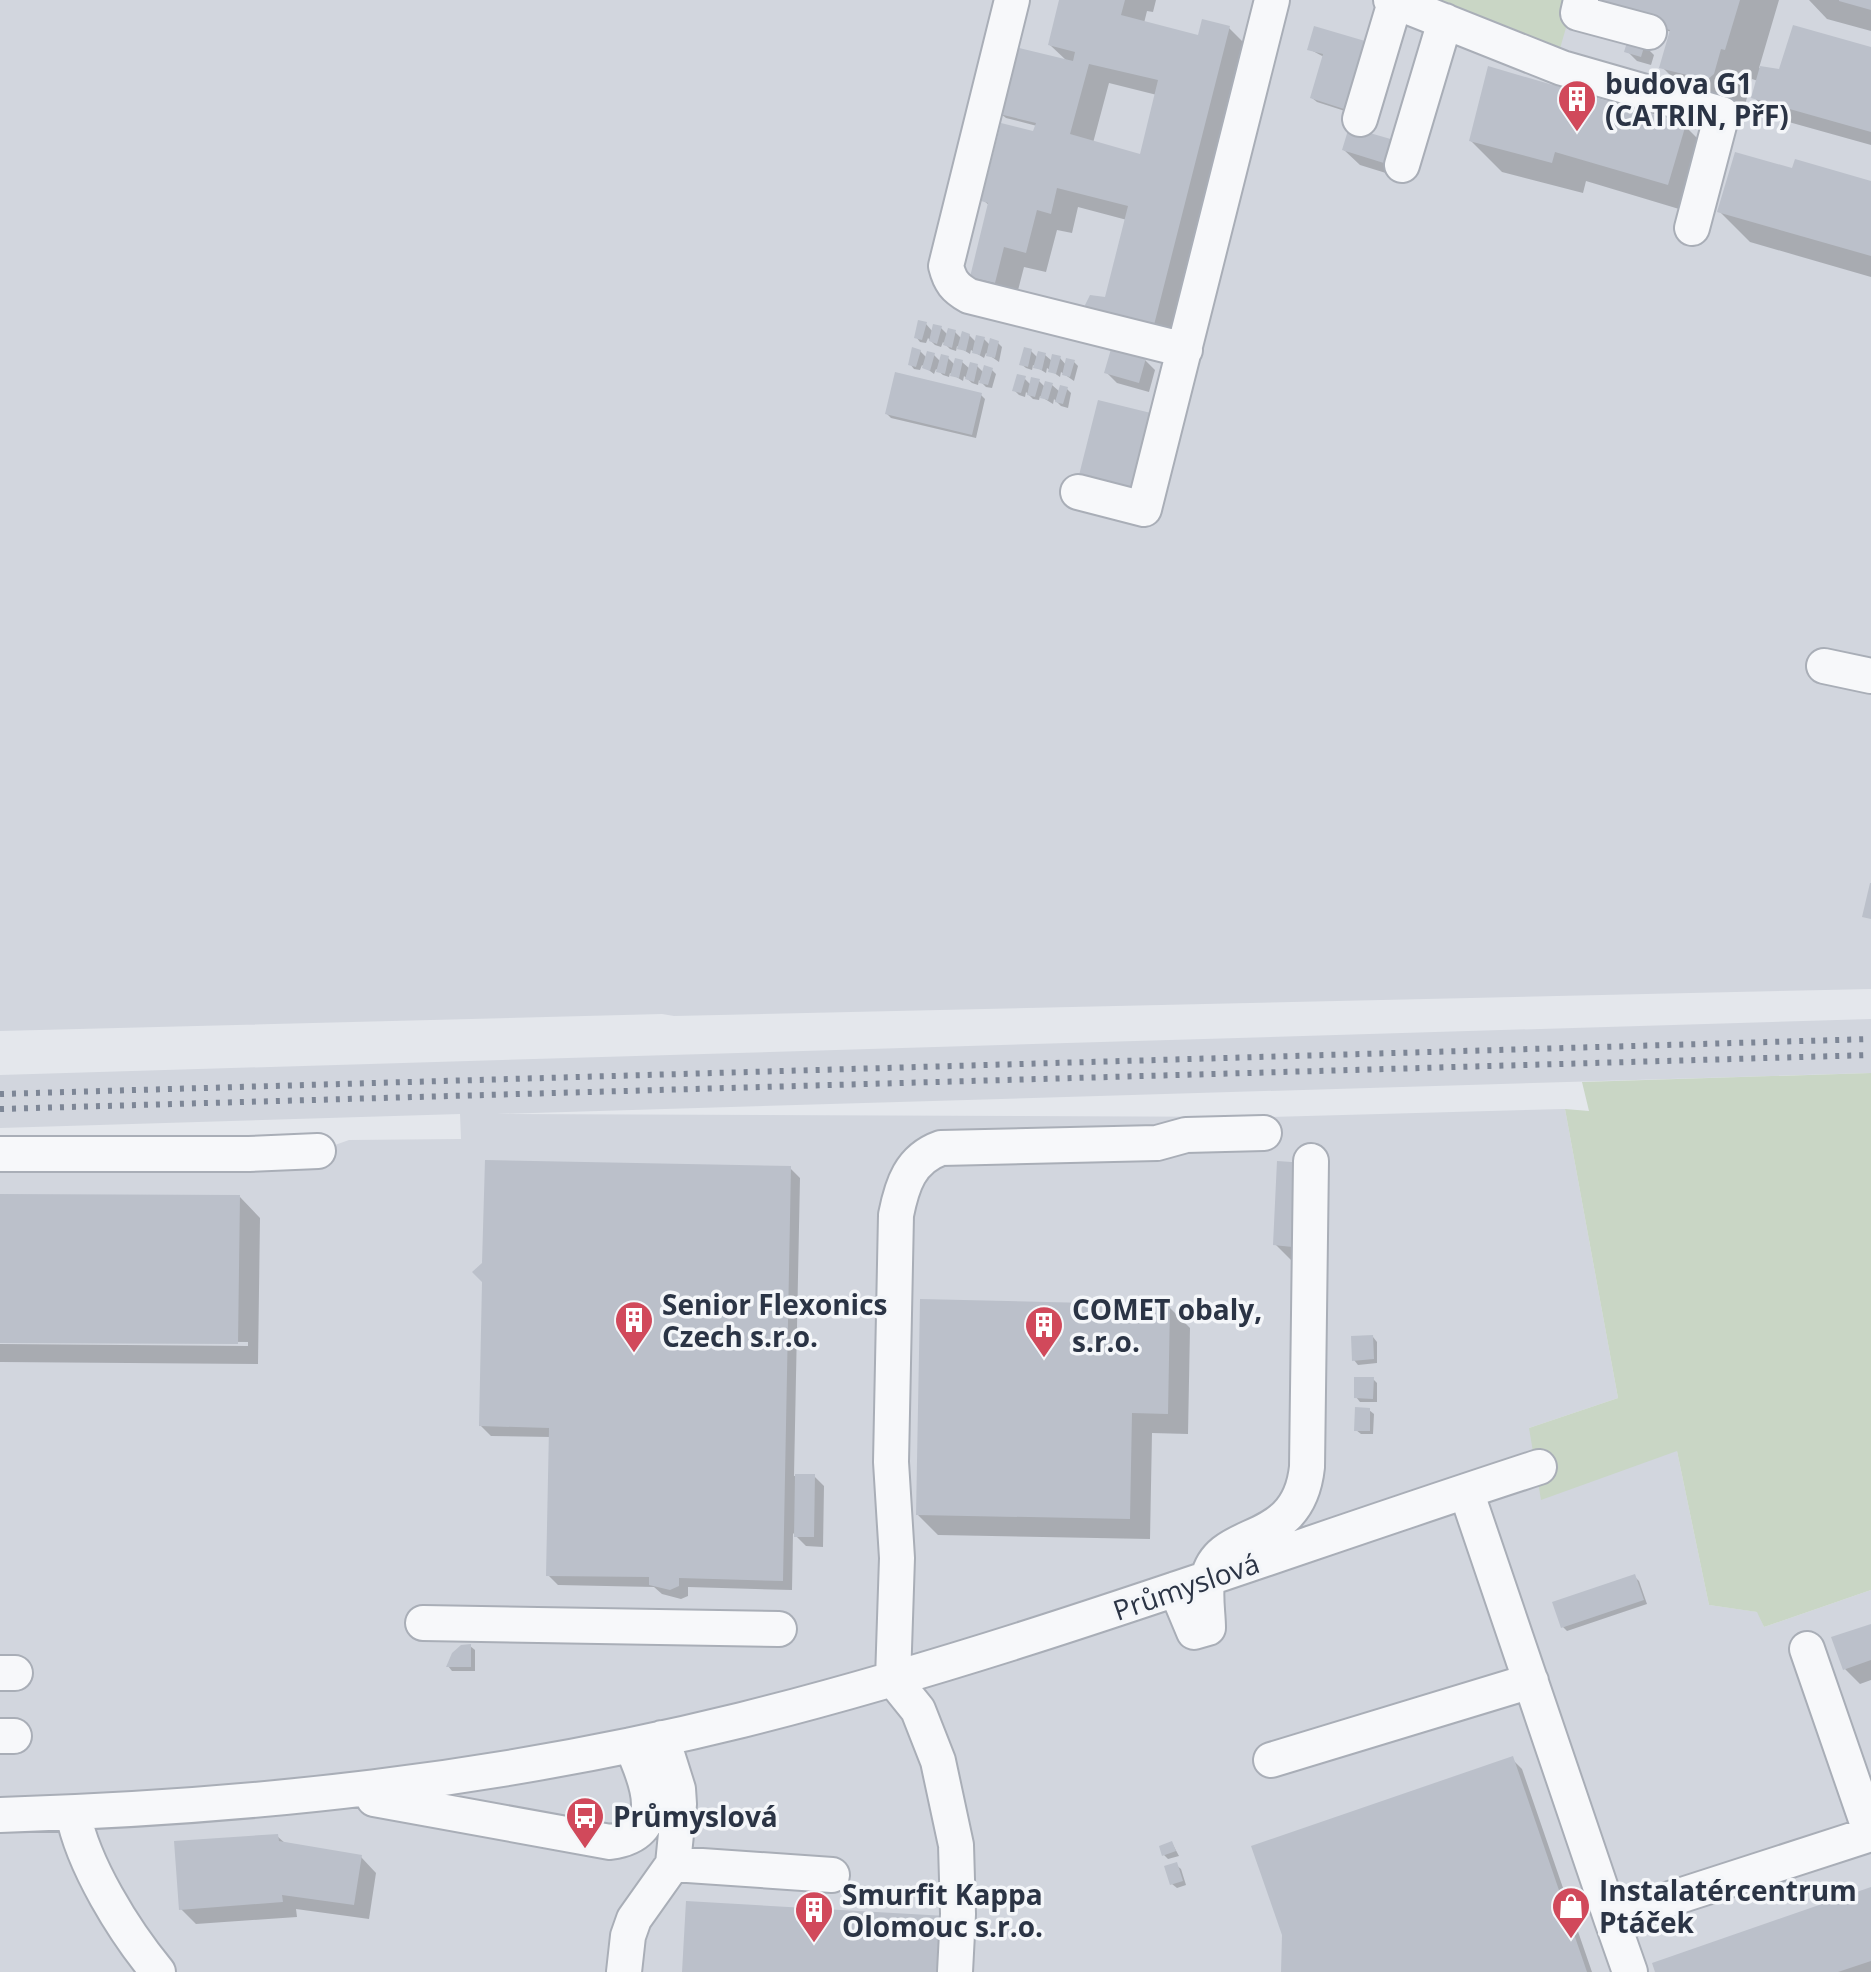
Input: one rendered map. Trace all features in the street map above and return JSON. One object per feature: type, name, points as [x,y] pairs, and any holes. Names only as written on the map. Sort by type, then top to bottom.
[{"type":"street","points":[[1012,0],[946,266],[949,280],[956,289],[969,296],[1185,350]]},
{"type":"street","points":[[1078,492],[1144,509],[1272,0]]},
{"type":"street","points":[[1581,0],[1578,13],[1649,32]]},
{"type":"street","points":[[1360,119],[1393,1],[1562,68],[1722,114],[1692,228]]},
{"type":"street","points":[[1402,165],[1445,21]]},
{"type":"street","points":[[1824,666],[1871,676]]},
{"type":"street","points":[[955,1972],[958,1914],[956,1845],[938,1761],[918,1710],[893,1679],[897,1558],[891,1462],[896,1215],[908,1174],[918,1161],[941,1148],[1157,1143],[1186,1135],[1264,1133]]},
{"type":"street","points":[[0,1154],[318,1151]]},
{"type":"street","points":[[1192,1584],[1228,1548],[1279,1523],[1298,1502],[1303,1489],[1307,1467],[1311,1161]]},
{"type":"street","name":"Průmyslová","points":[[0,1815],[237,1804],[342,1793],[490,1772],[646,1742],[964,1659],[1539,1467]]},
{"type":"street","points":[[1466,1491],[1630,1972]]},
{"type":"street","points":[[423,1623],[779,1629]]},
{"type":"street","points":[[1611,1918],[1871,1834],[1807,1649]]},
{"type":"street","points":[[1271,1760],[1531,1681]]},
{"type":"street","points":[[342,1793],[610,1842],[628,1840],[640,1830],[649,1811],[646,1742]]},
{"type":"street","points":[[624,1972],[628,1936],[634,1919],[673,1864],[679,1804],[678,1789],[646,1742]]},
{"type":"street","points":[[73,1813],[77,1838],[86,1858],[120,1917],[158,1972]]},
{"type":"street","points":[[673,1864],[832,1875]]},
{"type":"shaded area","points":[[0,0],[1871,0],[1871,989],[0,1031]]},
{"type":"shaded area","points":[[1871,1019],[1871,1073],[497,1114],[1267,1117],[1565,1109],[1618,1398],[1529,1428],[1677,1451],[1709,1605],[1758,1612],[1764,1627],[1871,1590],[1871,1972],[0,1972],[0,1154],[318,1151],[349,1140],[461,1139],[460,1114],[0,1128],[0,1075]]},
{"type":"green space","points":[[1433,0],[1574,0],[1559,52],[1519,31]]},
{"type":"green space","points":[[1871,1073],[1871,1590],[1764,1627],[1757,1612],[1709,1605],[1677,1451],[1541,1500],[1529,1428],[1618,1398],[1565,1109],[1589,1111],[1582,1082]]},
{"type":"building","points":[[1059,0],[1125,0],[1121,15],[1198,35],[1202,19],[1230,26],[1153,329],[1087,311],[1085,305],[1090,295],[1105,297],[1128,206],[1057,188],[1051,214],[1037,210],[1026,253],[1004,247],[995,283],[970,277],[988,203],[981,201],[1001,123],[1033,131],[1036,123],[999,114],[1015,47],[1073,61],[1075,52],[1048,45]],"holes":[[[1089,64],[1158,80],[1140,154],[1070,134]]]},
{"type":"building","points":[[1592,0],[1740,0],[1725,50],[1721,49],[1714,74],[1707,80],[1659,68],[1670,30],[1590,8]]},
{"type":"building","points":[[1871,0],[1871,10],[1839,1]]},
{"type":"building","points":[[1793,25],[1871,47],[1871,132],[1751,98],[1760,66],[1779,69]]},
{"type":"building","points":[[1314,26],[1365,41],[1344,109],[1310,98],[1323,54],[1307,50]]},
{"type":"building","points":[[1628,39],[1645,44],[1641,57],[1624,52]]},
{"type":"building","name":"budova G1 (CATRIN, PřF)","points":[[1488,66],[1686,124],[1668,185],[1555,152],[1552,163],[1469,141]]},
{"type":"building","points":[[1349,127],[1394,140],[1387,164],[1342,150]]},
{"type":"building","points":[[1735,152],[1792,168],[1795,159],[1871,181],[1871,256],[1717,212]]},
{"type":"building","points":[[918,320],[927,322],[922,340],[914,338]]},
{"type":"building","points":[[933,324],[942,326],[937,344],[929,341]]},
{"type":"building","points":[[948,328],[956,330],[952,348],[943,345]]},
{"type":"building","points":[[962,331],[970,334],[966,351],[957,349]]},
{"type":"building","points":[[976,335],[985,337],[980,355],[972,353]]},
{"type":"building","points":[[990,338],[999,341],[995,358],[986,356]]},
{"type":"building","points":[[912,347],[921,350],[916,367],[908,365]]},
{"type":"building","points":[[1024,347],[1032,349],[1028,367],[1019,365]]},
{"type":"building","points":[[1111,349],[1146,358],[1139,383],[1104,373]]},
{"type":"building","points":[[927,351],[935,353],[930,371],[922,368]]},
{"type":"building","points":[[1038,351],[1046,353],[1042,370],[1033,368]]},
{"type":"building","points":[[941,354],[949,356],[945,374],[936,372]]},
{"type":"building","points":[[1052,354],[1061,356],[1056,374],[1048,372]]},
{"type":"building","points":[[955,358],[963,360],[959,378],[950,376]]},
{"type":"building","points":[[1066,358],[1075,360],[1070,377],[1062,375]]},
{"type":"building","points":[[970,362],[978,364],[974,382],[965,379]]},
{"type":"building","points":[[984,365],[993,368],[988,385],[979,383]]},
{"type":"building","points":[[895,372],[982,393],[972,435],[885,414]]},
{"type":"building","points":[[1017,374],[1026,376],[1021,393],[1012,391]]},
{"type":"building","points":[[1031,377],[1040,379],[1035,397],[1027,395]]},
{"type":"building","points":[[1045,381],[1053,383],[1048,400],[1040,398]]},
{"type":"building","points":[[1060,385],[1068,387],[1063,404],[1055,402]]},
{"type":"building","points":[[1098,400],[1155,414],[1135,497],[1077,483]]},
{"type":"building","points":[[1871,883],[1871,919],[1862,917]]},
{"type":"building","name":"Senior Flexonics Czech s.r.o.","points":[[485,1160],[791,1166],[783,1581],[679,1578],[679,1586],[670,1590],[649,1585],[649,1577],[546,1576],[549,1428],[479,1426],[482,1282],[472,1272],[482,1263]]},
{"type":"building","points":[[1277,1161],[1306,1163],[1302,1248],[1273,1245]]},
{"type":"building","points":[[0,1194],[240,1195],[238,1344],[0,1343]]},
{"type":"building","name":"COMET obaly, s.r.o.","points":[[920,1299],[1170,1305],[1168,1414],[1132,1413],[1130,1519],[916,1515]]},
{"type":"building","points":[[1373,1335],[1374,1359],[1352,1361],[1351,1336]]},
{"type":"building","points":[[1354,1377],[1374,1377],[1373,1399],[1354,1398]]},
{"type":"building","points":[[1355,1407],[1370,1408],[1370,1431],[1354,1431]]},
{"type":"building","points":[[795,1474],[815,1474],[814,1537],[794,1537]]},
{"type":"building","points":[[1635,1574],[1644,1600],[1561,1628],[1552,1602]]},
{"type":"building","points":[[1871,1624],[1871,1660],[1843,1670],[1831,1637]]},
{"type":"building","points":[[471,1644],[471,1667],[446,1667],[452,1653],[461,1645]]},
{"type":"building","points":[[1513,1756],[1587,1972],[1281,1972],[1282,1935],[1251,1846]]},
{"type":"building","points":[[278,1834],[279,1841],[362,1855],[354,1905],[282,1895],[283,1902],[179,1910],[174,1841]]},
{"type":"building","points":[[1172,1841],[1176,1851],[1162,1856],[1159,1846]]},
{"type":"building","points":[[1177,1862],[1183,1881],[1170,1885],[1164,1866]]},
{"type":"building","points":[[1871,1887],[1871,1961],[1838,1972],[1655,1972],[1652,1963]]},
{"type":"building","name":"Smurfit Kappa Olomouc s.r.o.","points":[[686,1901],[946,1916],[943,1972],[682,1972]]},
{"type":"railway","points":[[0,1094],[1871,1039]]},
{"type":"railway","points":[[0,1109],[1871,1055]]},
{"type":"place","name":"budova G1 (CATRIN, PřF)","points":[[1577,133]]},
{"type":"place","name":"Senior Flexonics Czech s.r.o.","points":[[634,1354]]},
{"type":"place","name":"COMET obaly, s.r.o.","points":[[1044,1359]]},
{"type":"place","name":"Průmyslová","points":[[585,1850]]},
{"type":"place","name":"Instalatércentrum Ptáček","points":[[1571,1940]]},
{"type":"place","name":"Smurfit Kappa Olomouc s.r.o.","points":[[814,1944]]}]
